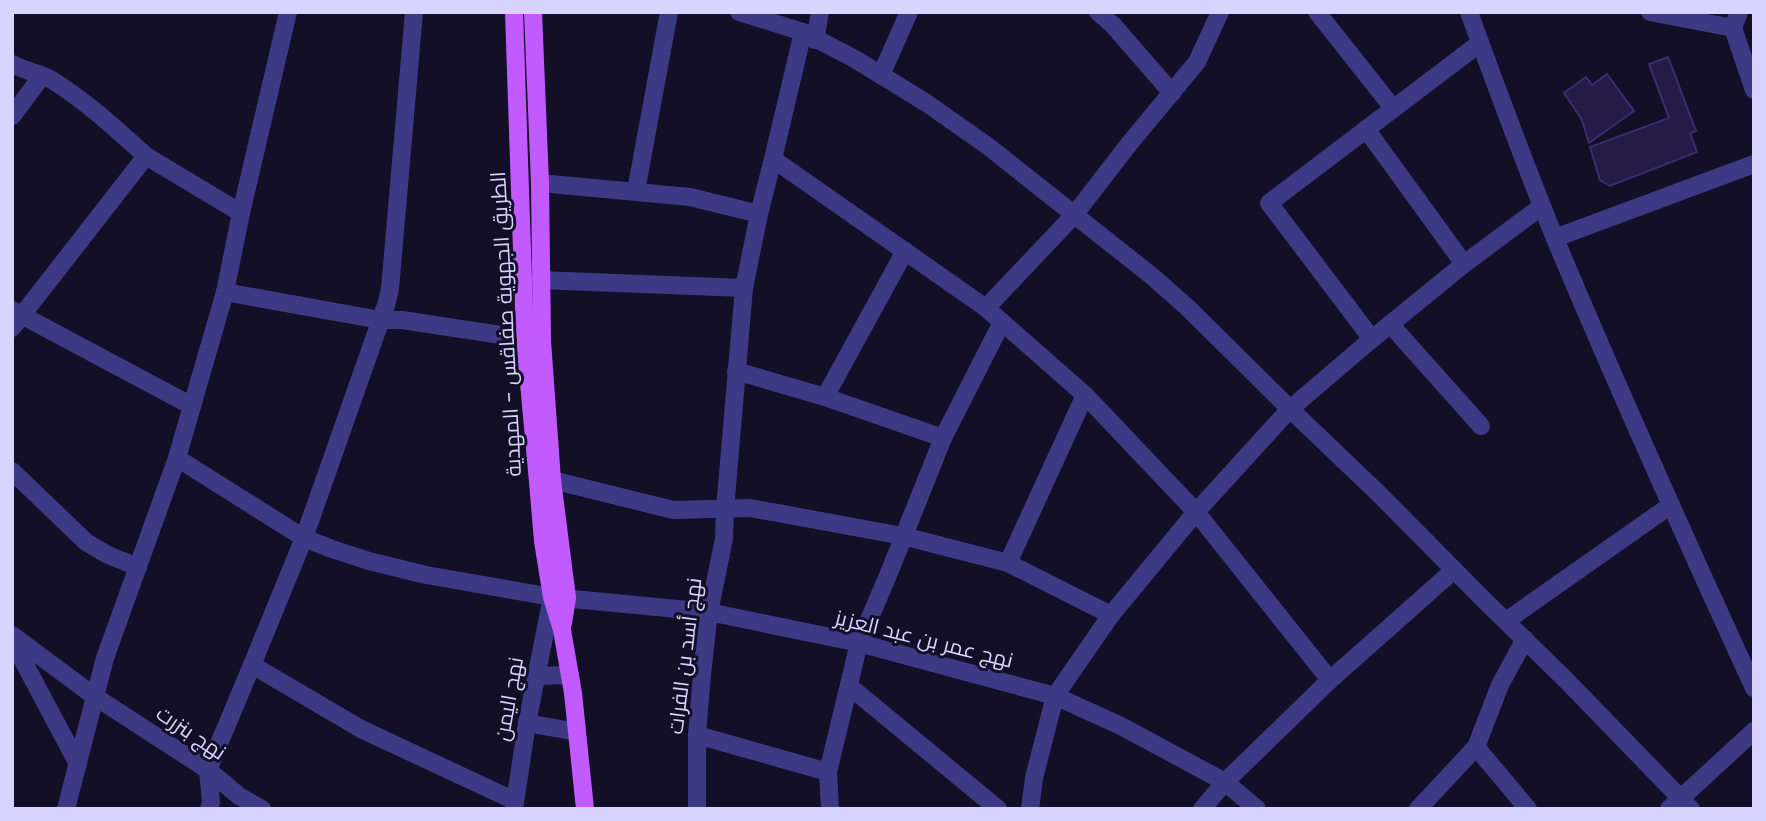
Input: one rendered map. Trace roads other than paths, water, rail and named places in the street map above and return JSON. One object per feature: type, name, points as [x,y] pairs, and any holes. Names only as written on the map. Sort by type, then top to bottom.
[{"type":"main road","name":"الطريق الجهوية صفاقس - المهدية","points":[[514,12],[543,541],[559,598]]},
{"type":"main road","name":"الطريق الجهوية صفاقس - المهدية","points":[[533,12],[540,183],[540,279],[534,340],[552,480],[562,630],[570,675],[584,809]]},
{"type":"street","points":[[66,809],[105,658],[177,458],[225,292],[288,12]]},
{"type":"street","points":[[209,809],[211,802],[208,771],[304,538],[390,289],[414,12]]},
{"type":"street","points":[[636,191],[669,12]]},
{"type":"street","points":[[739,12],[809,36],[881,75],[970,132],[1126,255],[1188,308],[1378,493],[1525,639],[1680,805],[1754,731]]},
{"type":"street","points":[[881,75],[909,12]]},
{"type":"street","points":[[1098,12],[1114,25],[1172,93]]},
{"type":"street","points":[[986,308],[1074,214],[1197,62],[1220,12]]},
{"type":"street","points":[[1317,12],[1393,108]]},
{"type":"street","points":[[1469,12],[1555,238],[1645,449],[1746,654],[1754,688]]},
{"type":"street","points":[[1650,12],[1736,20],[1754,90]]},
{"type":"street","name":"نهج أسد بن الفرات","points":[[697,809],[697,735],[709,612],[724,539],[744,288],[773,159],[809,36],[822,13]]},
{"type":"street","points":[[1372,339],[1269,203],[1480,43]]},
{"type":"street","points":[[12,64],[50,79],[102,116],[146,156],[241,213]]},
{"type":"street","points":[[12,116],[42,76]]},
{"type":"street","points":[[1366,130],[1464,264]]},
{"type":"street","points":[[146,156],[16,318],[192,407]]},
{"type":"street","points":[[773,159],[986,308],[1086,395],[1196,512],[1330,680]]},
{"type":"street","points":[[1555,238],[1754,164]]},
{"type":"street","points":[[540,183],[691,197],[759,214]]},
{"type":"street","points":[[1030,809],[1034,778],[1055,696],[1111,615],[1196,512],[1290,410],[1464,264],[1542,206]]},
{"type":"street","points":[[825,397],[905,251]]},
{"type":"street","points":[[540,279],[744,288]]},
{"type":"street","points":[[225,292],[380,320],[401,320],[534,340]]},
{"type":"street","points":[[830,809],[828,772],[859,643],[890,573],[943,438],[1002,322]]},
{"type":"street","points":[[1390,324],[1481,426]]},
{"type":"street","points":[[736,371],[825,397],[943,438]]},
{"type":"street","points":[[1008,563],[1086,395]]},
{"type":"street","name":"نهج عمر بن عبد العزيز","points":[[177,458],[304,538],[403,570],[559,598],[709,612],[859,643],[1055,696],[1121,726],[1225,782],[1257,809]]},
{"type":"street","points":[[12,471],[86,542],[108,555],[138,567]]},
{"type":"street","points":[[552,480],[674,510],[750,508],[903,536],[1008,563],[1111,615]]},
{"type":"street","points":[[1506,621],[1671,505]]},
{"type":"street","points":[[1202,809],[1225,782],[1330,680],[1454,570]]},
{"type":"street","name":"نهج اليمن","points":[[514,805],[536,676],[559,598]]},
{"type":"street","points":[[12,638],[78,764]]},
{"type":"street","name":"نهج بنزرت","points":[[12,638],[208,771],[239,796],[262,809]]},
{"type":"street","points":[[1418,809],[1476,747],[1500,685],[1525,639]]},
{"type":"street","points":[[252,665],[362,729],[514,805]]},
{"type":"street","points":[[536,676],[570,675]]},
{"type":"street","points":[[849,686],[998,809]]},
{"type":"street","points":[[527,723],[577,732]]},
{"type":"street","points":[[697,735],[828,772]]},
{"type":"street","points":[[1476,747],[1528,809]]}]
